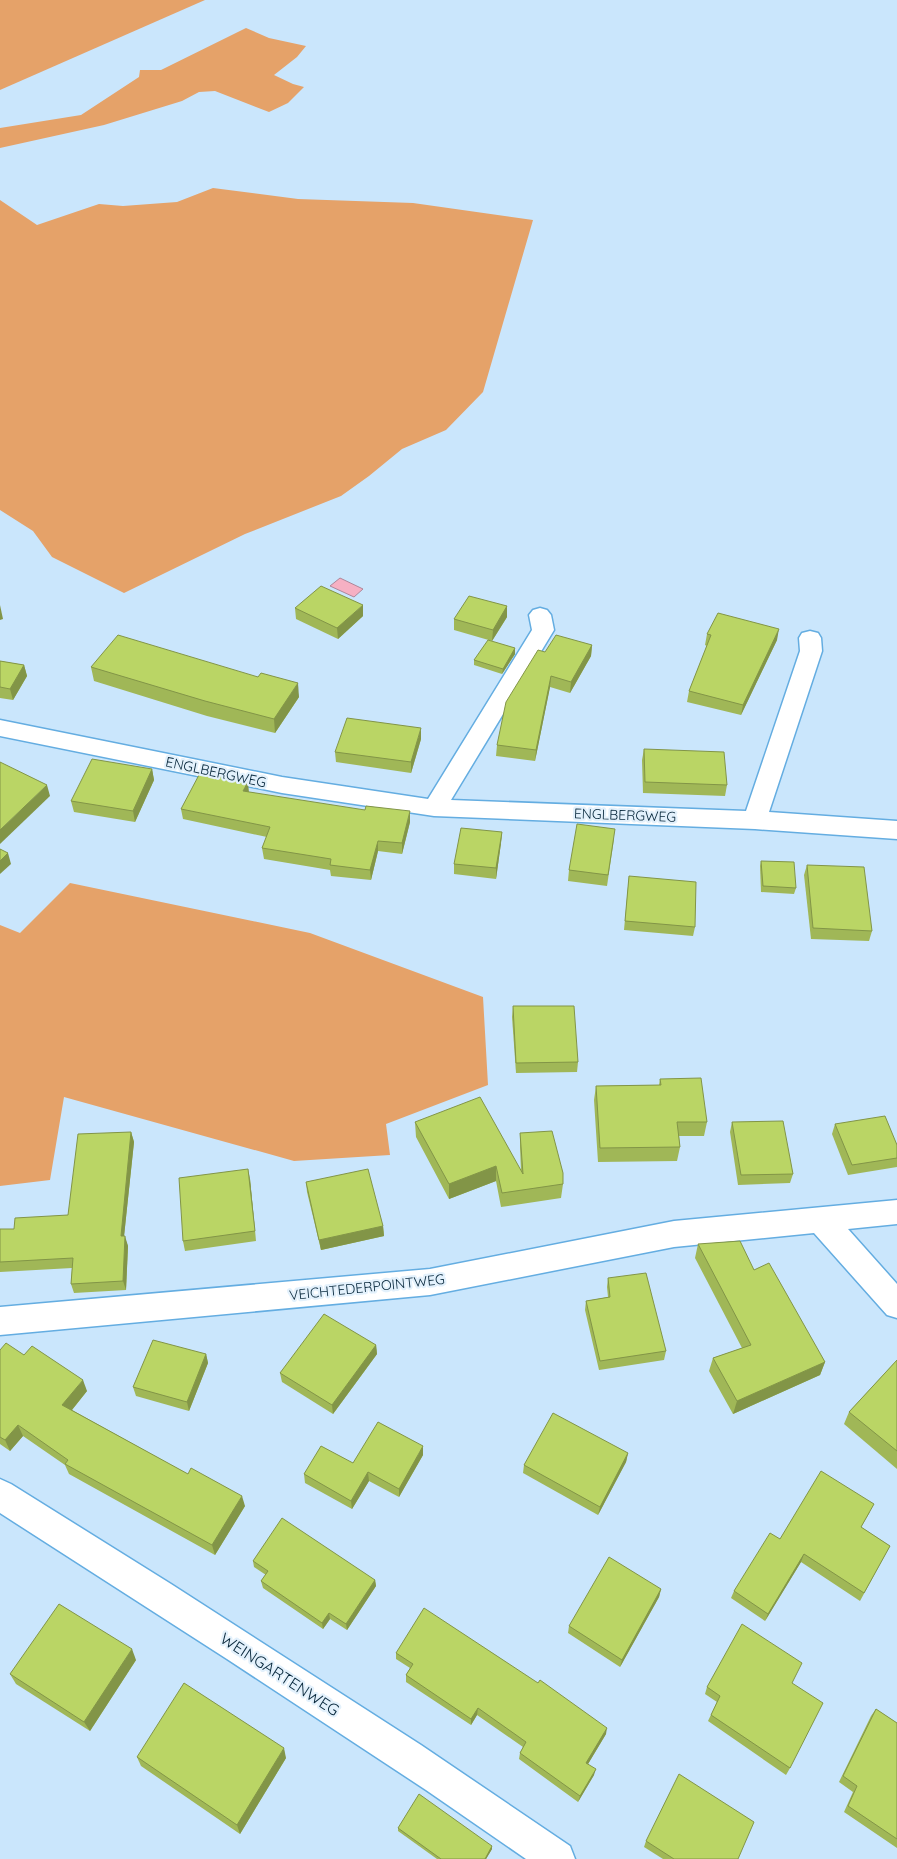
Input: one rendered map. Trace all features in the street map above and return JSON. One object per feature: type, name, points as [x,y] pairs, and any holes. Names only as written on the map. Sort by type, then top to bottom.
[{"type":"street","points":[[434,808],[543,630],[540,615]]},
{"type":"street","points":[[755,820],[812,651],[810,638]]},
{"type":"street","name":"ENGLBERGWEG","points":[[0,728],[282,786],[434,808],[755,820],[897,830]]},
{"type":"street","name":"VEICHTEDERPOINTWEG","points":[[0,1321],[430,1282],[674,1234],[897,1212]]},
{"type":"street","points":[[821,1220],[897,1305]]},
{"type":"street","name":"WEINGARTENWEG","points":[[0,1495],[122,1571],[504,1820],[557,1859]]},
{"type":"shaded area","points":[[0,0],[205,0],[0,90]]},
{"type":"shaded area","points":[[246,28],[269,38],[306,46],[297,57],[274,75],[304,87],[288,103],[269,112],[215,91],[199,92],[182,101],[104,125],[0,148],[0,128],[81,115],[139,77],[140,70],[161,70]]},
{"type":"shaded area","points":[[213,188],[298,199],[413,203],[533,220],[483,392],[446,430],[402,449],[341,496],[245,534],[124,593],[52,557],[33,531],[0,510],[0,200],[37,225],[99,204],[123,206],[177,202]]},
{"type":"shaded area","points":[[340,578],[363,589],[354,597],[330,586]]},
{"type":"shaded area","points":[[70,883],[310,933],[483,997],[488,1085],[386,1124],[390,1155],[294,1161],[64,1097],[50,1180],[0,1186],[0,925],[20,933]]},
{"type":"building","points":[[321,586],[363,605],[337,628],[295,608]]},
{"type":"building","points":[[469,596],[507,606],[493,630],[454,619]]},
{"type":"building","points":[[718,613],[779,629],[743,705],[689,691],[711,635],[707,634]]},
{"type":"building","points":[[118,635],[258,677],[261,673],[298,683],[274,719],[205,701],[91,667]]},
{"type":"building","points":[[556,635],[592,645],[571,682],[551,676],[536,750],[497,745],[506,702],[538,650],[545,652]]},
{"type":"building","points":[[488,640],[515,648],[503,669],[474,660]]},
{"type":"building","points":[[0,661],[24,665],[10,689],[0,687]]},
{"type":"building","points":[[347,718],[421,728],[411,762],[335,752]]},
{"type":"building","points":[[644,749],[724,752],[727,785],[645,782]]},
{"type":"building","points":[[92,759],[152,769],[133,811],[71,801]]},
{"type":"building","points":[[0,762],[47,785],[0,830]]},
{"type":"building","points":[[200,773],[248,782],[243,791],[365,810],[366,806],[410,811],[402,843],[378,841],[370,870],[330,865],[331,859],[262,848],[270,827],[181,809]]},
{"type":"building","points":[[577,824],[615,829],[608,875],[569,870]]},
{"type":"building","points":[[461,828],[502,832],[496,868],[454,864]]},
{"type":"building","points":[[0,849],[8,853],[0,861]]},
{"type":"building","points":[[761,861],[794,862],[796,888],[763,886]]},
{"type":"building","points":[[807,865],[864,867],[872,931],[813,928]]},
{"type":"building","points":[[629,876],[696,882],[695,927],[625,921]]},
{"type":"building","points":[[513,1006],[574,1006],[578,1062],[516,1063]]},
{"type":"building","points":[[701,1078],[707,1122],[677,1122],[680,1147],[600,1148],[596,1086],[661,1085],[660,1079]]},
{"type":"building","points":[[480,1097],[523,1174],[520,1133],[552,1131],[563,1173],[563,1184],[502,1193],[496,1166],[449,1184],[415,1122]]},
{"type":"building","points":[[885,1116],[897,1145],[897,1158],[852,1165],[835,1124]]},
{"type":"building","points":[[783,1121],[793,1174],[741,1175],[732,1122]]},
{"type":"building","points":[[131,1132],[121,1236],[125,1236],[123,1281],[71,1284],[73,1258],[0,1262],[0,1229],[14,1229],[15,1218],[68,1215],[78,1134]]},
{"type":"building","points":[[248,1169],[255,1231],[183,1241],[179,1178]]},
{"type":"building","points":[[368,1169],[383,1226],[319,1240],[306,1182]]},
{"type":"building","points":[[740,1241],[754,1270],[769,1263],[825,1362],[737,1401],[713,1358],[751,1345],[698,1244]]},
{"type":"building","points":[[646,1273],[666,1351],[600,1361],[586,1301],[610,1297],[608,1278]]},
{"type":"building","points":[[324,1314],[376,1345],[332,1405],[280,1373]]},
{"type":"building","points":[[153,1340],[206,1354],[187,1402],[133,1387]]},
{"type":"building","points":[[6,1343],[24,1355],[32,1346],[83,1380],[62,1405],[188,1474],[191,1468],[242,1496],[212,1545],[65,1464],[68,1460],[18,1425],[5,1440],[0,1437],[0,1350]]},
{"type":"building","points":[[897,1360],[897,1451],[849,1412]]},
{"type":"building","points":[[553,1413],[628,1453],[600,1507],[524,1465]]},
{"type":"building","points":[[378,1422],[423,1446],[399,1489],[368,1472],[351,1501],[304,1474],[321,1446],[353,1463]]},
{"type":"building","points":[[821,1471],[874,1504],[861,1527],[890,1546],[864,1593],[804,1554],[768,1614],[734,1591],[770,1533],[780,1539]]},
{"type":"building","points":[[282,1518],[375,1580],[346,1624],[329,1613],[322,1623],[261,1581],[268,1571],[253,1561]]},
{"type":"building","points":[[609,1557],[661,1589],[622,1660],[569,1626]]},
{"type":"building","points":[[59,1604],[132,1649],[84,1722],[10,1674]]},
{"type":"building","points":[[424,1608],[538,1683],[540,1680],[607,1728],[586,1763],[596,1769],[580,1796],[520,1753],[526,1742],[478,1708],[471,1719],[406,1675],[413,1664],[396,1653]]},
{"type":"building","points":[[742,1624],[802,1663],[792,1683],[823,1703],[790,1768],[711,1715],[720,1696],[707,1687]]},
{"type":"building","points":[[184,1683],[284,1748],[237,1825],[137,1757]]},
{"type":"building","points":[[876,1709],[897,1723],[897,1839],[848,1806],[857,1786],[843,1776]]},
{"type":"building","points":[[679,1774],[754,1822],[738,1859],[674,1859],[646,1841]]},
{"type":"building","points":[[419,1794],[492,1846],[485,1859],[441,1859],[398,1828]]}]
